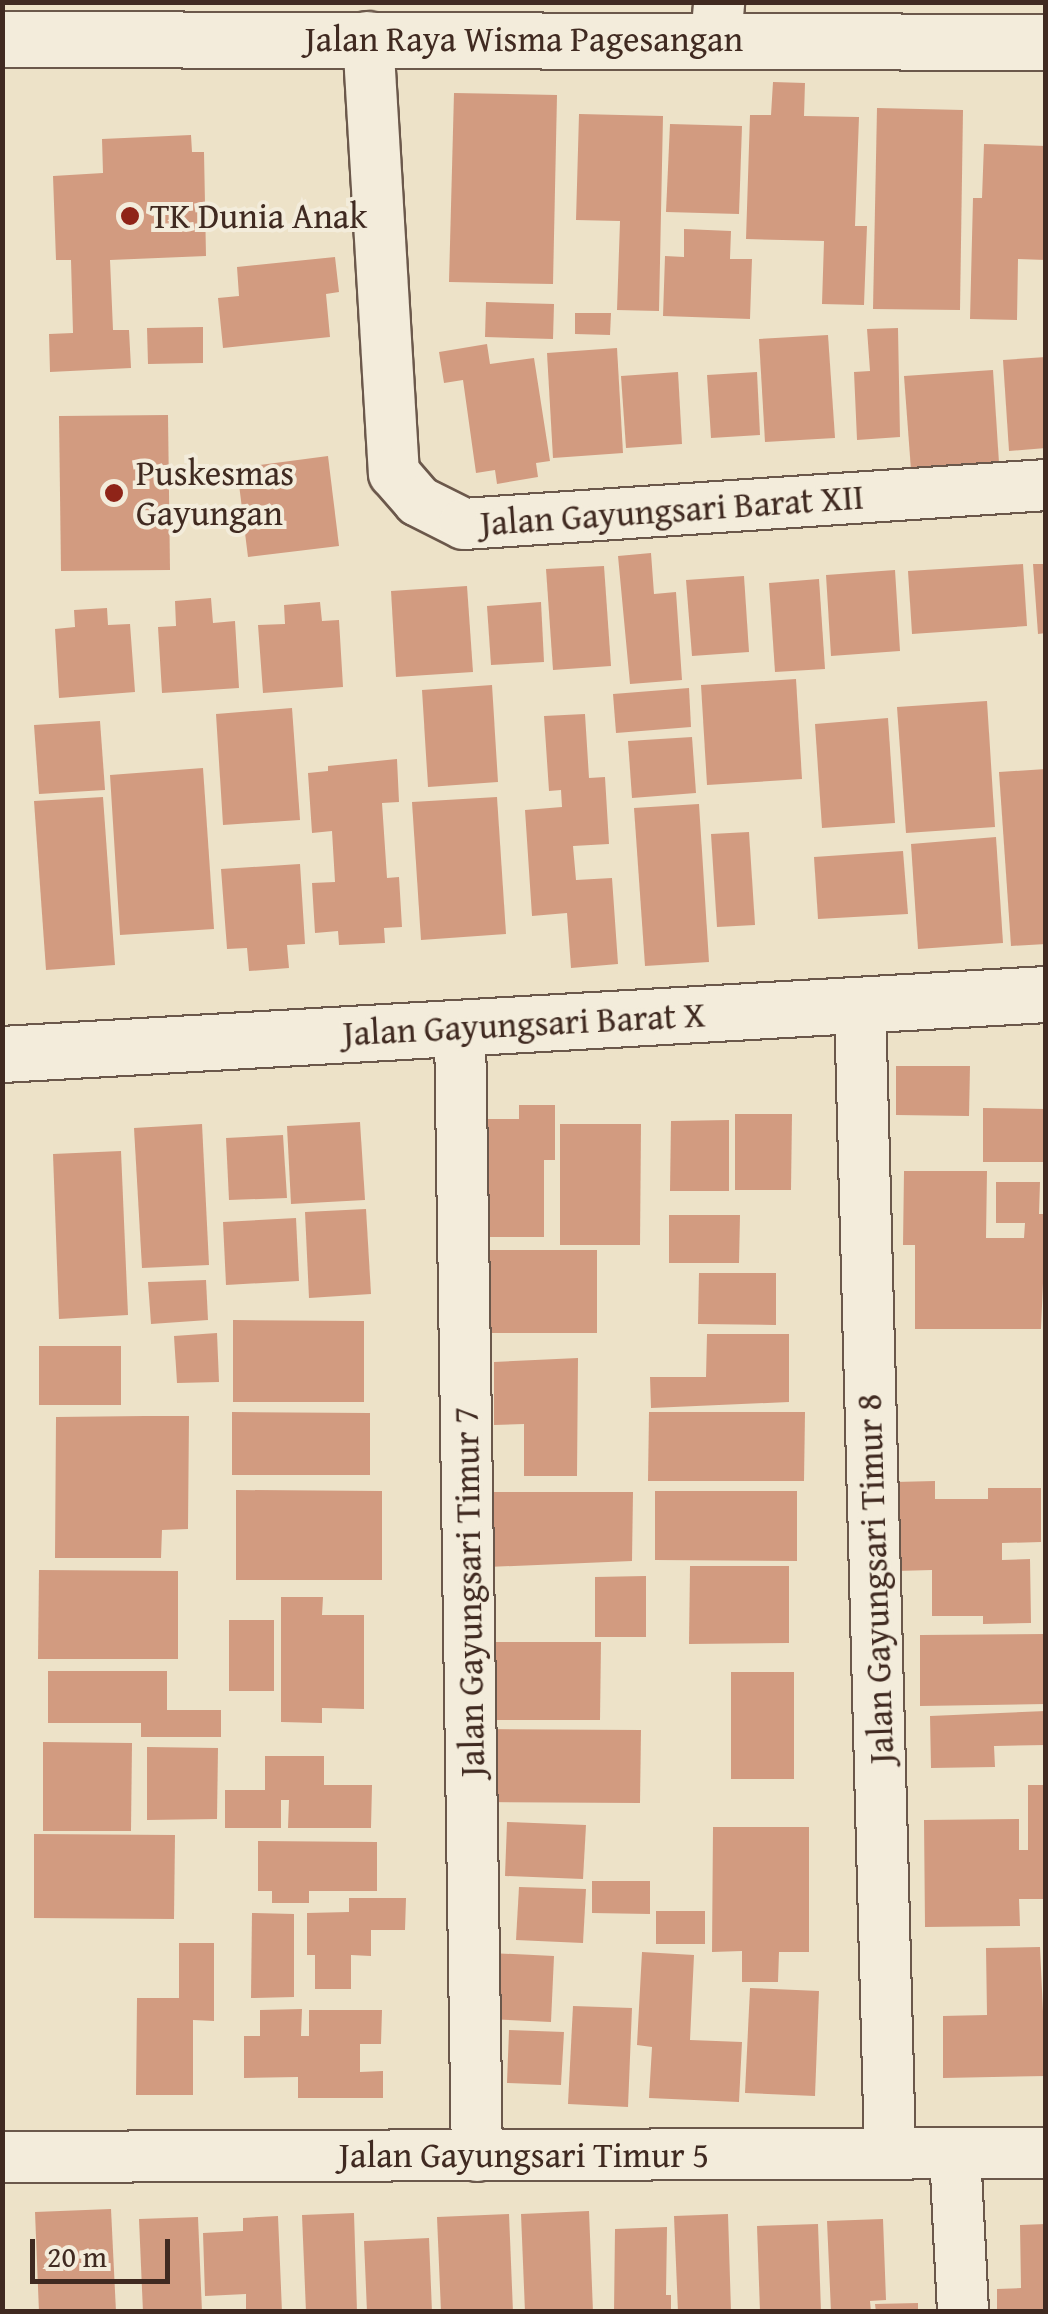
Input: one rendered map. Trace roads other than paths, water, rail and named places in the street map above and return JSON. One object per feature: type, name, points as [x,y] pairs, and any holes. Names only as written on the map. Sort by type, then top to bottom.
[{"type":"street","name":"Jalan Raya Wisma Pagesangan","points":[[2,39],[368,37],[717,21],[1046,42]]},
{"type":"street","name":"Jalan Gayungsari Barat XII","points":[[368,37],[394,474],[418,501],[464,524],[1046,485]]},
{"type":"street","name":"Jalan Gayungsari Barat X","points":[[2,1054],[1046,994]]},
{"type":"street","name":"Jalan Gayungsari Timur 8","points":[[860,1005],[890,2154]]},
{"type":"street","name":"Jalan Gayungsari Timur 7","points":[[460,1028],[477,2156]]},
{"type":"street","points":[[955,2153],[963,2312]]},
{"type":"street","name":"Jalan Gayungsari Timur 5","points":[[2,2157],[1046,2153]]},
{"type":"place","name":"TK Dunia Anak","points":[[130,216]]},
{"type":"place","name":"Puskesmas Gayungan","points":[[114,493]]}]
